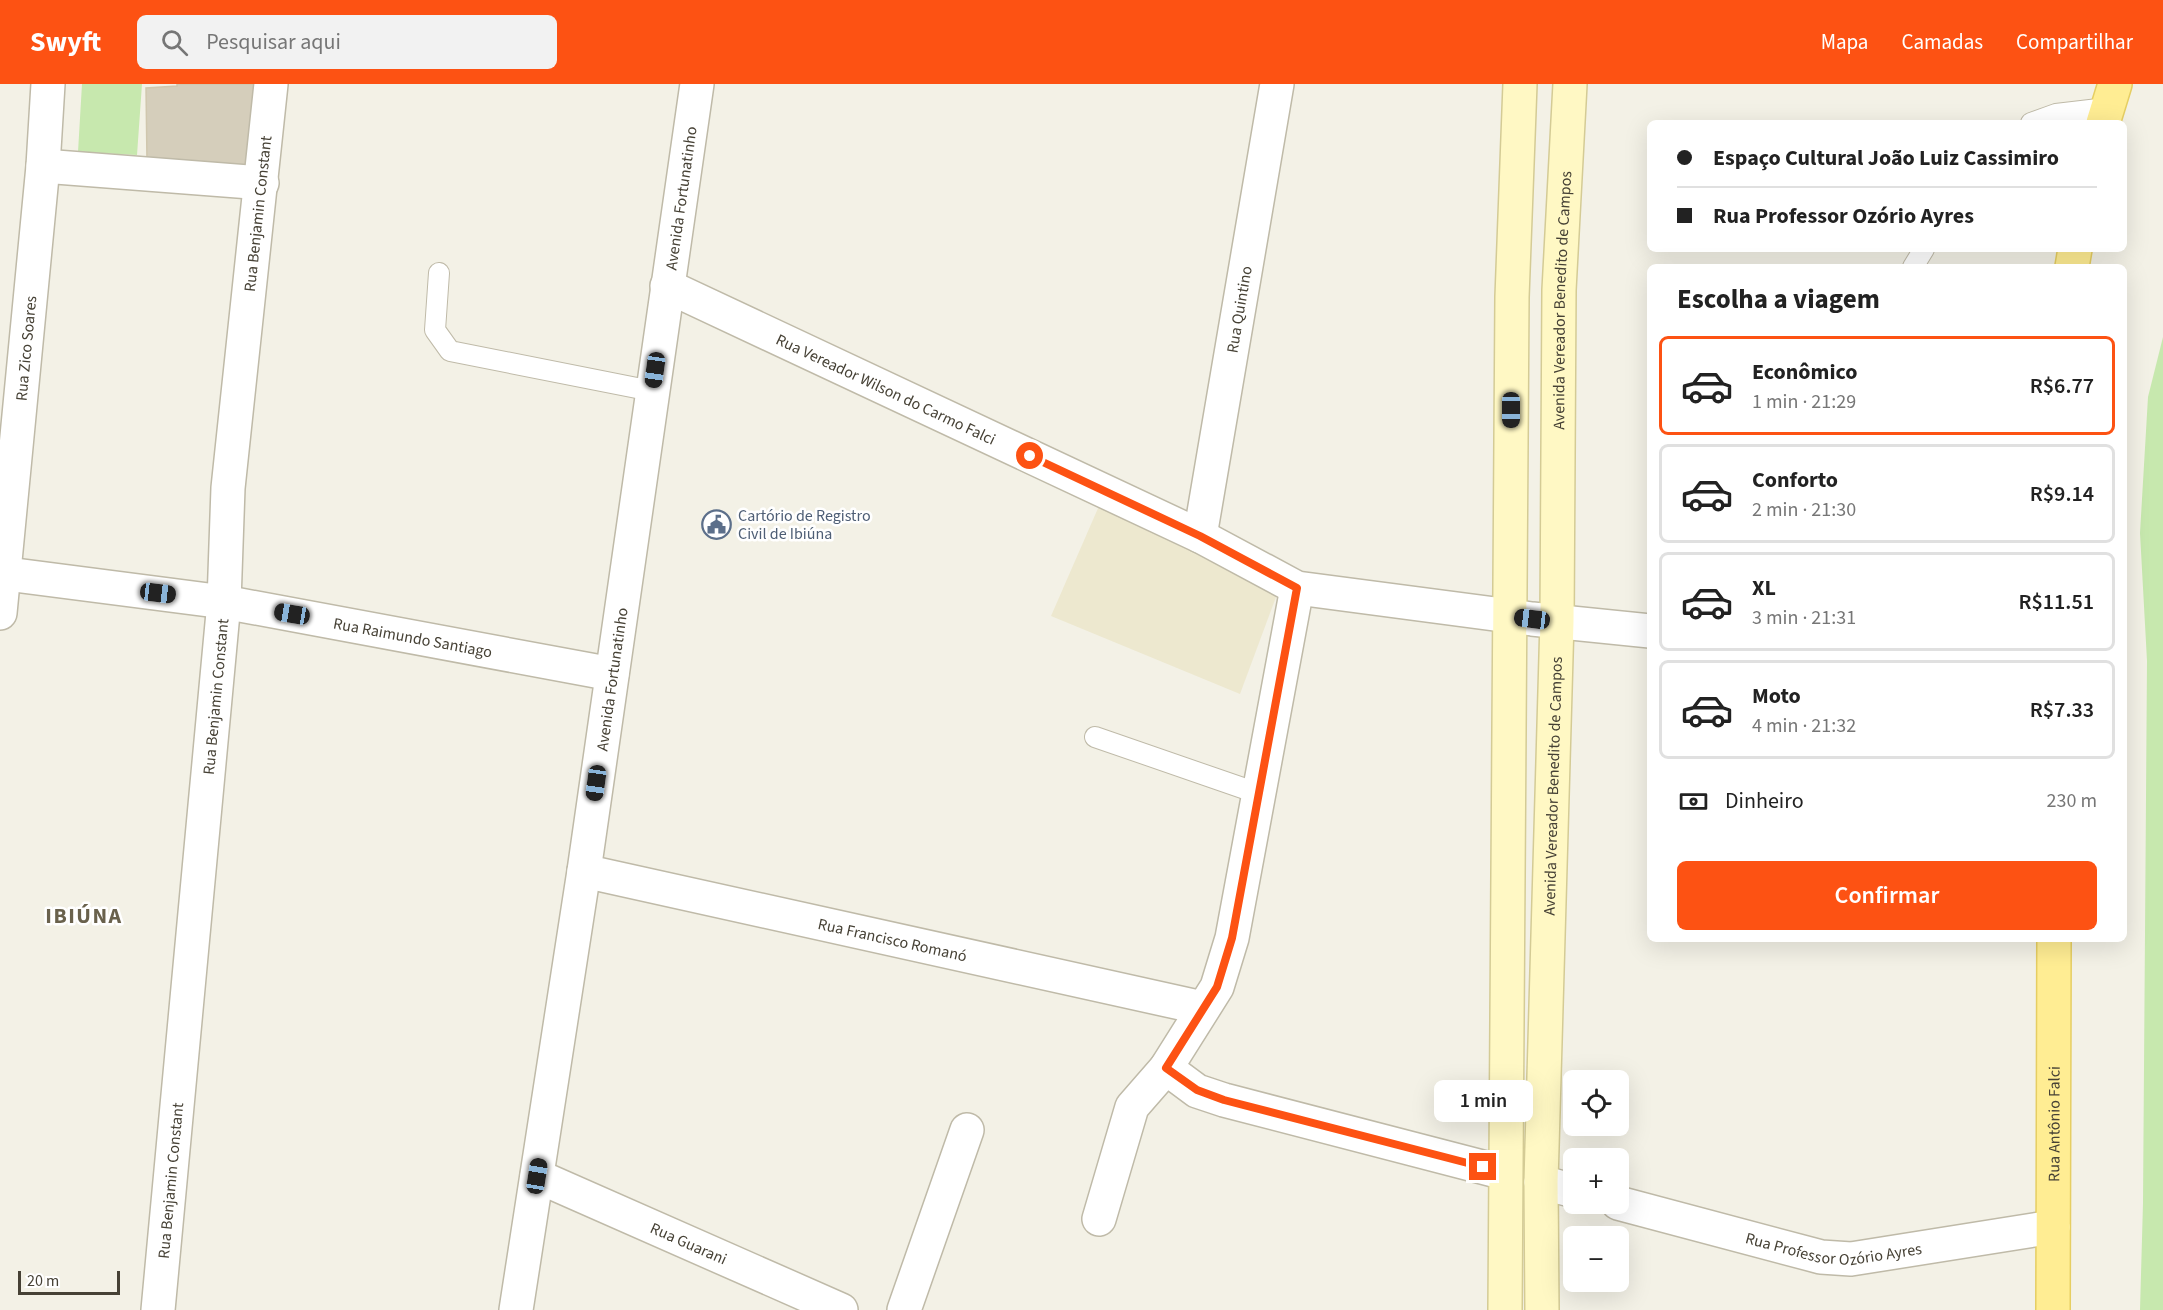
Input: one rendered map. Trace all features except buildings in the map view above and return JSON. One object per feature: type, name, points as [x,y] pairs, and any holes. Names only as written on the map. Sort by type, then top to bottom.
[{"type":"main road","points":[[1505,1310],[1512,297],[1520,84]]},
{"type":"main road","name":"Avenida Vereador Benedito de Campos","points":[[1542,1310],[1541,1182],[1557,621],[1559,290],[1570,84]]},
{"type":"main road","points":[[1512,297],[1559,290]]},
{"type":"main road","name":"Rua Antônio Falci","points":[[2053,1310],[2054,942]]},
{"type":"street","name":"Rua Zico Soares","points":[[0,613],[2,573],[43,166],[48,84]]},
{"type":"street","name":"Rua Benjamin Constant","points":[[158,1310],[224,602],[228,488],[272,84]]},
{"type":"street","name":"Avenida Fortunatinho","points":[[516,1310],[584,871],[697,84]]},
{"type":"street","name":"Rua Quintino","points":[[1200,536],[1276,84]]},
{"type":"street","points":[[43,166],[262,183]]},
{"type":"street","name":"Rua Vereador Wilson do Carmo Falci","points":[[667,286],[1200,536],[1297,588],[1510,616],[1647,631]]},
{"type":"street","name":"Rua Raimundo Santiago","points":[[2,573],[224,602],[612,674]]},
{"type":"street","points":[[1099,1218],[1132,1107],[1166,1068],[1217,987],[1232,938],[1297,588]]},
{"type":"street","name":"Rua Francisco Romanó","points":[[584,871],[1203,1008]]},
{"type":"street","points":[[1166,1068],[1197,1090],[1224,1100],[1505,1173]]},
{"type":"street","points":[[904,1310],[967,1130]]},
{"type":"street","name":"Rua Guarani","points":[[537,1176],[841,1310]]},
{"type":"street","points":[[1541,1182],[1563,1188]]},
{"type":"street","name":"Rua Professor Ozório Ayres","points":[[1629,1206],[1821,1257],[1851,1259],[2053,1227]]},
{"type":"lane","points":[[2039,120],[2055,114],[2108,105]]},
{"type":"lane","points":[[439,273],[435,330],[450,351],[652,391]]},
{"type":"lane","points":[[1095,737],[1260,794]]},
{"type":"shaded area","points":[[1099,506],[1279,589],[1240,694],[1051,616]]},
{"type":"green space","points":[[82,84],[142,84],[137,155],[78,152]]},
{"type":"green space","points":[[2163,337],[2163,1310],[2140,1310],[2143,1203],[2147,661],[2140,533],[2148,397]]},
{"type":"place","name":"Cartório de Registro Civil de Ibiúna","points":[[717,524]]},
{"type":"district","name":"IBIÚNA","points":[[84,915]]},
{"type":"route","points":[[1030,456],[1200,536],[1297,588],[1232,938],[1217,987],[1166,1068],[1197,1090],[1224,1100],[1483,1167]]}]
